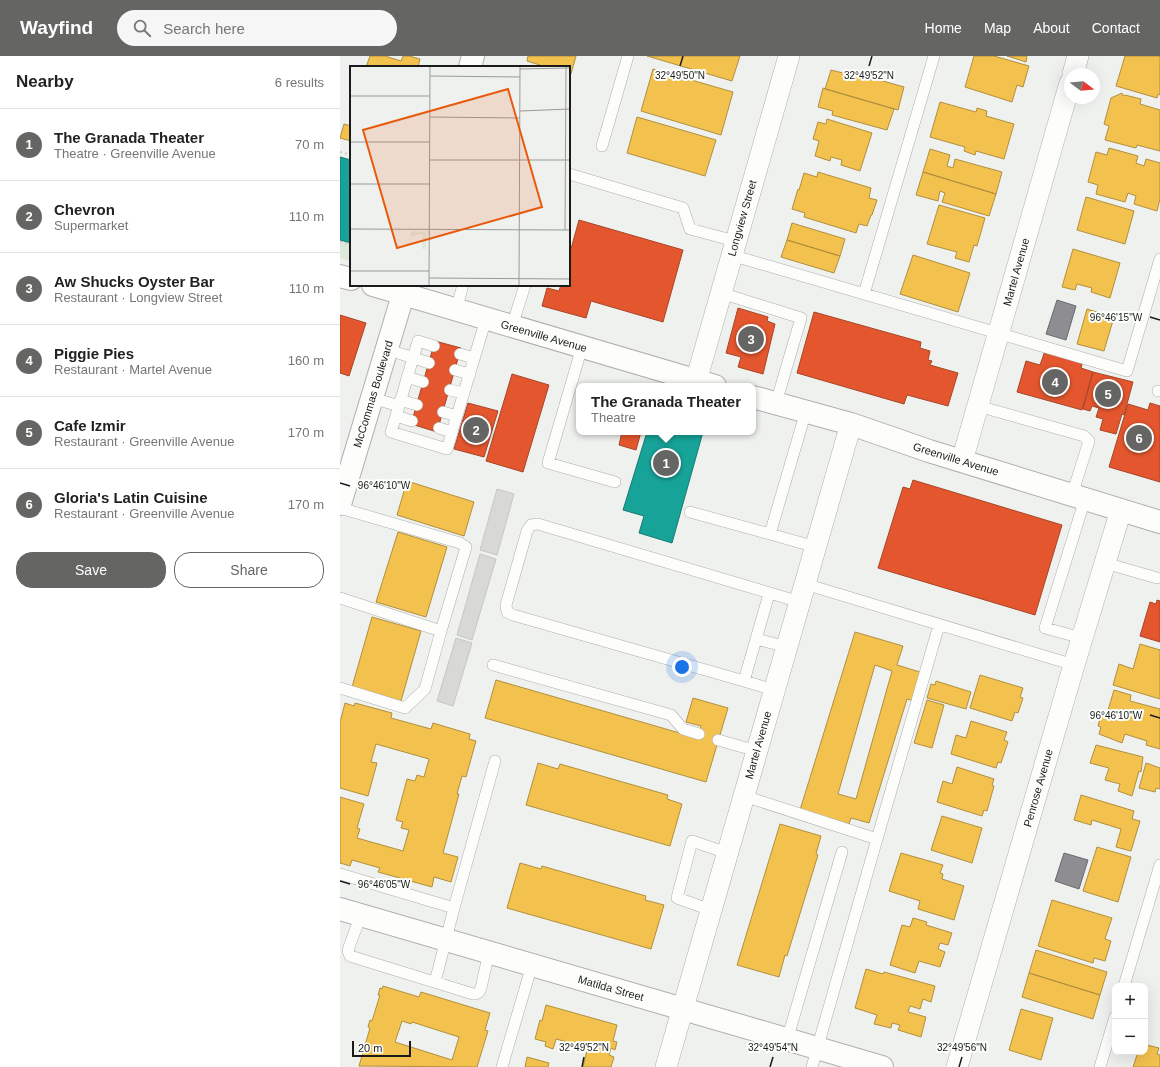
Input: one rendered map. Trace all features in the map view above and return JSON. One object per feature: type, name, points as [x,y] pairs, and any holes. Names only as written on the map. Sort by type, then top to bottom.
[{"type":"street","points":[[470,66],[473,56]]},
{"type":"street","name":"Longview Street","points":[[706,383],[721,293],[789,56]]},
{"type":"street","points":[[1075,68],[1078,56]]},
{"type":"street","name":"Martel Avenue","points":[[962,461],[1064,104]]},
{"type":"street","points":[[340,276],[350,279]]},
{"type":"street","name":"Greenville Avenue","points":[[381,286],[405,289],[456,310],[706,383]]},
{"type":"street","name":"McCommas Boulevard","points":[[340,504],[405,289]]},
{"type":"street","name":"Greenville Avenue","points":[[756,397],[851,424],[929,451],[1160,522]]},
{"type":"street","name":"Martel Avenue","points":[[666,1067],[851,424]]},
{"type":"street","name":"Penrose Avenue","points":[[957,1067],[1074,665],[1121,510]]},
{"type":"street","name":"Matilda Street","points":[[340,909],[683,1008],[787,1040],[814,1058],[882,1067]]},
{"type":"lane","points":[[602,146],[628,56]]},
{"type":"lane","points":[[864,294],[934,56]]},
{"type":"lane","points":[[570,174],[683,208],[690,229],[733,248],[864,294],[1127,371],[1160,259]]},
{"type":"lane","points":[[456,310],[463,286]]},
{"type":"lane","points":[[512,326],[525,286]]},
{"type":"lane","points":[[721,293],[801,318],[776,403]]},
{"type":"lane","points":[[434,346],[418,341],[391,432],[447,449],[486,318]]},
{"type":"lane","points":[[582,347],[548,463],[614,482]]},
{"type":"lane","points":[[386,349],[429,363]]},
{"type":"lane","points":[[460,354],[474,358]]},
{"type":"lane","points":[[455,370],[470,374]]},
{"type":"lane","points":[[407,377],[423,382]]},
{"type":"lane","points":[[450,390],[464,393]]},
{"type":"lane","points":[[372,398],[398,407],[417,405]]},
{"type":"lane","points":[[978,406],[1084,436],[1089,441],[1078,497],[1045,628],[1082,638]]},
{"type":"lane","points":[[398,407],[412,421]]},
{"type":"lane","points":[[770,534],[806,411]]},
{"type":"lane","points":[[443,412],[457,416]]},
{"type":"lane","points":[[438,428],[452,432]]},
{"type":"lane","points":[[340,508],[460,543],[466,547],[425,689],[405,708],[340,688]]},
{"type":"lane","points":[[690,512],[816,547]]},
{"type":"lane","points":[[774,690],[507,612],[506,605],[527,531],[531,525],[538,524],[769,594],[802,593],[940,625],[1074,665]]},
{"type":"lane","points":[[1105,563],[1159,576]]},
{"type":"lane","points":[[744,681],[769,594]]},
{"type":"lane","points":[[340,598],[441,631]]},
{"type":"lane","points":[[814,1058],[940,625]]},
{"type":"lane","points":[[756,639],[787,647]]},
{"type":"lane","points":[[493,665],[671,715],[683,729],[699,734]]},
{"type":"lane","points":[[718,740],[757,751]]},
{"type":"lane","points":[[435,982],[445,940],[495,761]]},
{"type":"lane","points":[[744,796],[877,839]]},
{"type":"lane","points":[[710,910],[677,898],[692,841],[727,853]]},
{"type":"lane","points":[[787,1040],[842,852]]},
{"type":"lane","points":[[1125,983],[1160,865]]},
{"type":"lane","points":[[340,874],[454,908]]},
{"type":"lane","points":[[361,915],[349,947],[348,951],[350,956],[476,994],[481,988],[489,952]]},
{"type":"lane","points":[[502,1067],[532,965]]},
{"type":"lane","points":[[1100,1067],[1114,1019]]},
{"type":"path","points":[[340,152],[350,155]]},
{"type":"path","points":[[340,242],[350,245]]},
{"type":"green space","points":[[340,240],[350,243],[350,262],[340,258]]},
{"type":"building: Homes","points":[[370,56],[385,56],[401,61],[403,56],[420,59],[418,66],[366,66]]},
{"type":"building: Homes","points":[[528,56],[576,56],[571,74],[570,66],[543,66],[527,61]]},
{"type":"building: Homes","points":[[647,56],[740,56],[732,81]]},
{"type":"building: Homes","points":[[974,56],[994,56],[1029,66],[1023,87],[1017,85],[1012,102],[965,87]]},
{"type":"building: Homes","points":[[1007,56],[1027,56],[1026,62]]},
{"type":"building: Homes","points":[[1125,56],[1160,56],[1160,95],[1158,94],[1157,98],[1116,86]]},
{"type":"building: Homes","points":[[653,69],[733,92],[721,135],[641,111]]},
{"type":"building: Homes","points":[[831,70],[847,74],[848,71],[904,87],[898,110],[825,89]]},
{"type":"building: Homes","points":[[823,88],[894,109],[887,130],[832,115],[833,111],[818,107]]},
{"type":"building: Homes","points":[[1122,93],[1123,96],[1125,95],[1141,99],[1140,104],[1160,110],[1160,151],[1137,145],[1136,148],[1105,140],[1109,126],[1104,124],[1111,98]]},
{"type":"building: Homes","points":[[940,102],[976,112],[977,108],[987,111],[986,116],[1014,124],[1004,159],[976,151],[975,155],[964,151],[965,147],[930,137]]},
{"type":"building: Homes","points":[[637,117],[716,140],[705,176],[627,153]]},
{"type":"building: Homes","points":[[827,119],[872,133],[860,171],[841,165],[842,160],[831,157],[830,161],[815,156],[819,141],[813,139],[818,122],[826,124]]},
{"type":"building: Homes","points":[[344,124],[350,126],[350,141],[340,138]]},
{"type":"building: Homes","points":[[1109,148],[1138,156],[1136,163],[1144,166],[1146,159],[1160,163],[1160,199],[1157,211],[1134,204],[1136,196],[1128,193],[1125,202],[1096,194],[1098,185],[1088,182],[1096,152],[1107,155]]},
{"type":"building: Homes","points":[[930,149],[950,155],[947,166],[953,168],[955,159],[1002,172],[996,194],[923,172]]},
{"type":"building: Homes","points":[[818,172],[871,188],[869,198],[877,200],[867,226],[859,224],[856,233],[804,217],[805,213],[792,209],[804,173],[817,177]]},
{"type":"building: Homes","points":[[923,172],[996,194],[989,216],[942,202],[945,193],[940,191],[938,201],[916,195]]},
{"type":"building: Homes","points":[[1086,197],[1134,211],[1125,244],[1077,230]]},
{"type":"building: Homes","points":[[939,205],[985,218],[977,246],[974,245],[969,262],[955,258],[957,252],[927,244]]},
{"type":"building: Homes","points":[[792,223],[845,239],[840,256],[787,240]]},
{"type":"building: Homes","points":[[787,240],[840,256],[834,273],[781,257]]},
{"type":"building: Homes","points":[[1073,249],[1120,263],[1110,298],[1091,292],[1092,288],[1077,284],[1075,290],[1062,287]]},
{"type":"building: Homes","points":[[913,255],[970,273],[958,312],[900,294]]},
{"type":"building: Homes","points":[[1087,309],[1114,317],[1104,351],[1077,344]]},
{"type":"building: Homes","points":[[407,481],[474,502],[464,536],[397,515]]},
{"type":"building: Homes","points":[[398,532],[447,547],[426,617],[376,602]]},
{"type":"building: Homes","points":[[372,617],[421,631],[401,701],[352,687]]},
{"type":"building: Homes","points":[[855,632],[903,646],[897,665],[923,673],[914,701],[907,699],[869,823],[851,818],[849,824],[800,810]],"holes":[[[875,665],[892,671],[856,799],[838,794]]]},
{"type":"building: Homes","points":[[1140,644],[1160,650],[1160,699],[1113,685],[1119,664],[1133,669]]},
{"type":"building: Homes","points":[[980,675],[1023,688],[1020,697],[1023,698],[1018,713],[1015,712],[1012,721],[970,708]]},
{"type":"building: Homes","points":[[496,680],[697,738],[701,726],[686,722],[693,698],[728,708],[706,782],[485,718]]},
{"type":"building: Homes","points":[[936,681],[971,692],[966,709],[927,698],[931,684],[935,685]]},
{"type":"building: Homes","points":[[1114,690],[1131,695],[1130,701],[1160,709],[1160,749],[1146,745],[1147,741],[1125,734],[1122,743],[1099,734],[1101,727],[1098,726],[1101,715],[1106,717]]},
{"type":"building: Homes","points":[[927,700],[944,705],[932,748],[914,743]]},
{"type":"building: Homes","points":[[345,703],[354,706],[355,703],[392,713],[391,718],[431,729],[433,723],[470,734],[469,739],[476,741],[466,777],[462,776],[457,794],[459,794],[443,853],[458,857],[451,882],[434,877],[432,887],[378,872],[380,868],[352,860],[350,866],[340,863],[340,797],[364,804],[357,828],[360,829],[357,838],[403,851],[409,830],[401,828],[403,822],[396,820],[407,779],[415,781],[417,775],[424,777],[429,759],[376,744],[371,762],[377,763],[368,796],[340,788],[340,722]]},
{"type":"building: Homes","points":[[971,721],[1007,732],[1004,740],[1008,742],[1001,763],[998,762],[996,768],[951,754],[956,735],[966,738]]},
{"type":"building: Homes","points":[[1096,745],[1143,757],[1141,772],[1139,771],[1132,796],[1118,791],[1120,784],[1105,780],[1109,768],[1090,763]]},
{"type":"building: Homes","points":[[538,763],[558,769],[560,764],[668,795],[667,799],[682,804],[670,846],[526,805]]},
{"type":"building: Homes","points":[[1146,763],[1160,768],[1160,789],[1156,788],[1155,792],[1139,788]]},
{"type":"building: Homes","points":[[957,767],[994,779],[992,785],[994,786],[987,811],[984,810],[982,816],[937,802],[943,781],[952,784]]},
{"type":"building: Homes","points":[[1081,795],[1134,811],[1132,819],[1140,821],[1131,851],[1116,847],[1121,829],[1092,820],[1091,825],[1074,820]]},
{"type":"building: Homes","points":[[942,816],[982,828],[972,863],[931,850]]},
{"type":"building: Homes","points":[[780,824],[821,836],[816,854],[818,855],[787,956],[785,955],[779,977],[737,965]]},
{"type":"building: Homes","points":[[1097,847],[1131,857],[1118,902],[1083,891]]},
{"type":"building: Homes","points":[[901,853],[943,865],[940,873],[943,874],[942,879],[964,886],[954,920],[918,909],[920,901],[889,891]]},
{"type":"building: Homes","points":[[520,863],[541,869],[542,866],[646,896],[645,900],[664,905],[651,949],[507,908]]},
{"type":"building: Homes","points":[[1052,900],[1112,918],[1105,939],[1111,941],[1105,961],[1094,958],[1093,963],[1038,946]]},
{"type":"building: Homes","points":[[913,918],[927,922],[926,925],[952,933],[948,945],[940,943],[938,949],[945,952],[940,967],[919,961],[915,973],[890,965],[902,925],[910,927]]},
{"type":"building: Homes","points":[[1036,950],[1107,972],[1100,995],[1029,973]]},
{"type":"building: Homes","points":[[866,969],[883,974],[884,972],[935,986],[931,1002],[923,999],[920,1009],[910,1006],[908,1012],[926,1017],[921,1037],[898,1030],[900,1025],[892,1023],[891,1028],[874,1024],[877,1015],[855,1008]]},
{"type":"building: Homes","points":[[1029,973],[1100,995],[1093,1019],[1022,997]]},
{"type":"building: Homes","points":[[383,986],[419,997],[421,992],[490,1013],[485,1030],[488,1031],[477,1067],[359,1066],[370,1028],[368,1027],[370,1020],[372,1021],[380,995],[378,995],[380,988],[382,989]],"holes":[[[402,1021],[411,1024],[412,1022],[459,1037],[452,1060],[395,1042]]]},
{"type":"building: Homes","points":[[546,1005],[617,1025],[613,1041],[617,1042],[615,1050],[611,1048],[609,1055],[614,1057],[611,1067],[583,1067],[587,1050],[590,1050],[590,1048],[556,1039],[553,1049],[545,1046],[546,1042],[535,1039]]},
{"type":"building: Homes","points":[[1021,1009],[1053,1018],[1041,1060],[1009,1050]]},
{"type":"building: Homes","points":[[1148,1045],[1159,1048],[1157,1054],[1160,1055],[1160,1067],[1133,1067],[1137,1055],[1148,1055]]},
{"type":"building: Homes","points":[[527,1057],[549,1063],[548,1067],[525,1067]]},
{"type":"building: Shops","points":[[579,220],[683,250],[663,322],[591,301],[586,318],[542,306],[547,288],[559,291],[561,286],[570,286],[570,252]]},
{"type":"building: Shops","points":[[738,308],[768,317],[767,321],[775,324],[763,374],[738,367],[741,357],[726,353]]},
{"type":"building: Shops","points":[[814,312],[921,342],[920,348],[930,351],[928,360],[932,361],[930,365],[958,373],[948,406],[907,395],[904,404],[797,373]]},
{"type":"building: Shops","points":[[340,315],[366,323],[349,376],[340,373]]},
{"type":"building: Shops","points":[[435,341],[461,348],[437,432],[411,424]]},
{"type":"building: Shops","points":[[1045,351],[1083,361],[1081,368],[1093,372],[1082,410],[1017,392],[1026,361],[1040,365]]},
{"type":"building: Shops","points":[[1093,372],[1133,382],[1124,415],[1122,414],[1116,434],[1100,430],[1103,419],[1096,417],[1099,408],[1092,406],[1090,411],[1083,409]]},
{"type":"building: Shops","points":[[512,374],[549,385],[523,472],[486,461]]},
{"type":"building: Shops","points":[[468,403],[498,411],[484,457],[454,449]]},
{"type":"building: Shops","points":[[1150,403],[1160,406],[1160,482],[1109,467],[1128,404],[1148,410]]},
{"type":"building: Shops","points":[[621,435],[640,435],[636,450],[619,445]]},
{"type":"building: Shops","points":[[913,480],[1062,525],[1035,615],[878,568],[903,487],[910,489]]},
{"type":"building: Shops","points":[[1157,600],[1160,601],[1160,642],[1140,636],[1150,602],[1156,604]]},
{"type":"building: Public","points":[[340,157],[350,160],[350,243],[340,240]]},
{"type":"building: Public","points":[[646,435],[702,435],[672,543],[639,533],[644,516],[623,510]]},
{"type":"building: Industry","points":[[1057,300],[1076,306],[1066,340],[1046,334]]},
{"type":"building: Industry","points":[[1064,853],[1088,860],[1079,889],[1055,881]]},
{"type":"building: Other","points":[[497,489],[514,494],[497,555],[480,550]]},
{"type":"building: Other","points":[[480,554],[496,559],[472,640],[457,635]]},
{"type":"building: Other","points":[[456,638],[472,643],[453,706],[437,701]]},
{"type":"place","name":"Aw Shucks Oyster Bar","points":[[751,339]]},
{"type":"place","name":"Piggie Pies","points":[[1055,382]]},
{"type":"place","name":"Cafe Izmir","points":[[1108,394]]},
{"type":"place","name":"Chevron","points":[[476,430]]},
{"type":"place","name":"Gloria's Latin Cuisine","points":[[1139,438]]},
{"type":"place","name":"The Granada Theater","points":[[666,463]]}]
